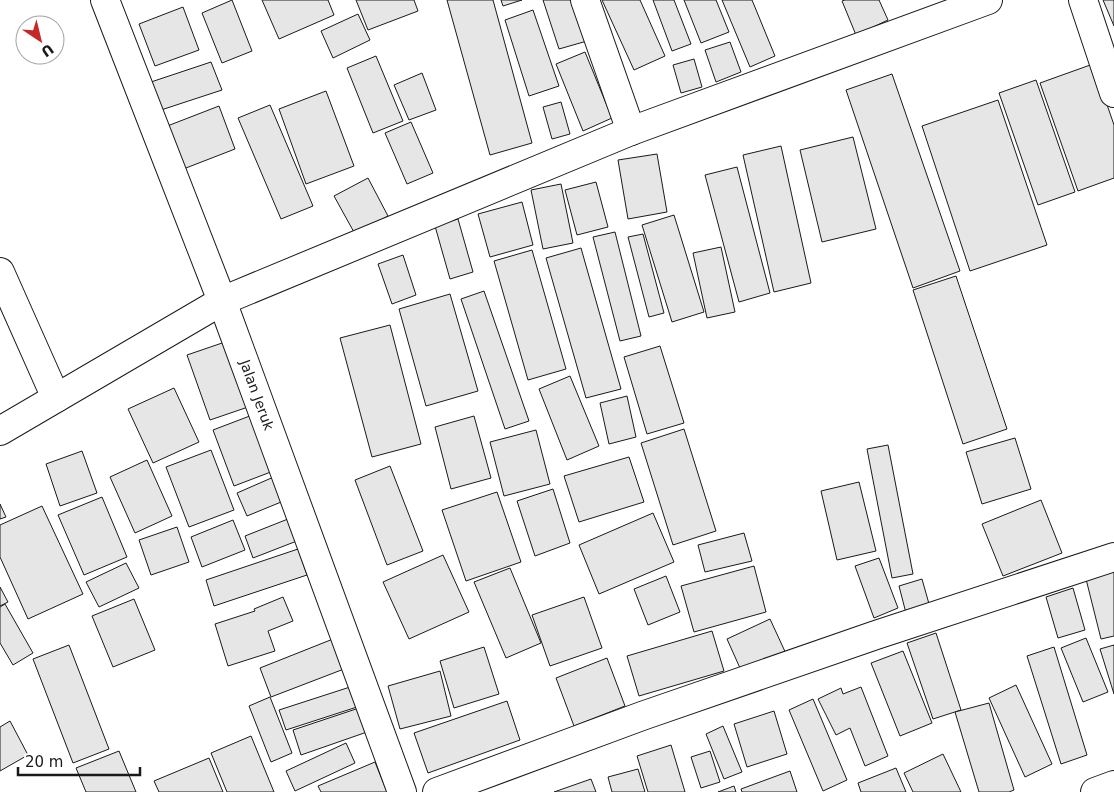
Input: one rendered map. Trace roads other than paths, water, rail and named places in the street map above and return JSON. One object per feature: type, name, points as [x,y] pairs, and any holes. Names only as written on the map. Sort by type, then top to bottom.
[{"type":"street","name":"Jalan Jeruk","points":[[105,0],[222,301],[402,792]]},
{"type":"street","points":[[585,0],[631,131]]},
{"type":"street","points":[[0,431],[222,301],[631,131],[929,10],[988,0]]},
{"type":"street","points":[[1083,0],[1114,93]]},
{"type":"street","points":[[0,272],[56,398]]},
{"type":"street","points":[[437,792],[642,716],[1114,556]]},
{"type":"street","points":[[1095,792],[1114,785]]}]
